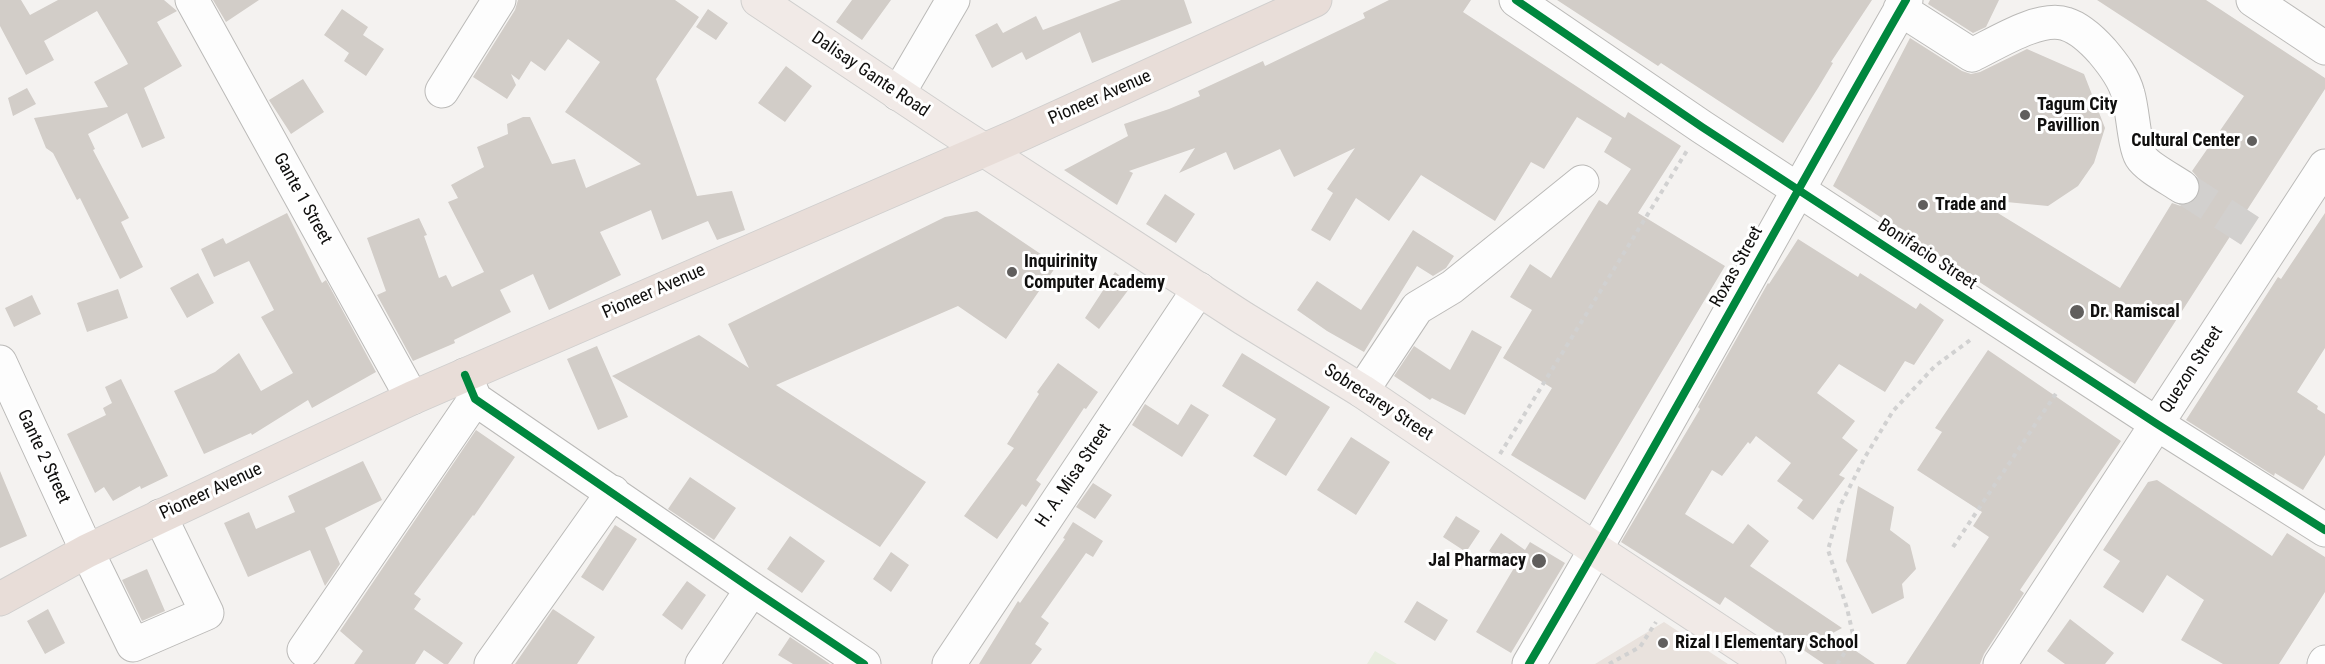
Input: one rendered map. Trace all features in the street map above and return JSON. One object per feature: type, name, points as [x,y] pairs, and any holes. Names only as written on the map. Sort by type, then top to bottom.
[{"type":"highway","name":"Pioneer Avenue","points":[[0,599],[87,551],[412,398],[470,387],[983,149],[1019,135],[1316,0]]},
{"type":"main road","name":"Dalisay Gante Road","points":[[758,0],[983,149]]},
{"type":"main road","name":"Sobrecarey Street","points":[[983,149],[1362,392],[1769,664]]},
{"type":"street","name":"Gante 1 Street","points":[[192,0],[412,398]]},
{"type":"street","points":[[442,91],[499,0]]},
{"type":"street","points":[[898,94],[953,0]]},
{"type":"street","name":"Bonifacio Street","points":[[1516,0],[1702,127],[2157,424],[2325,530]]},
{"type":"street","points":[[2253,0],[2325,48]]},
{"type":"street","points":[[1903,5],[1972,55],[2028,27],[2065,23],[2081,32],[2096,44],[2115,66],[2128,92],[2137,147],[2142,159],[2182,187]]},
{"type":"street","name":"Roxas Street","points":[[1529,664],[1614,519],[1798,188],[1903,5]]},
{"type":"street","name":"Quezon Street","points":[[2000,664],[2157,424],[2262,238],[2325,166]]},
{"type":"street","points":[[1362,392],[1417,308],[1452,286],[1582,182]]},
{"type":"street","name":"H. A. Misa Street","points":[[949,664],[1199,289]]},
{"type":"street","name":"Gante 2 Street","points":[[0,363],[133,645],[207,613],[160,516]]},
{"type":"street","points":[[304,650],[470,387],[613,492],[864,664]]},
{"type":"street","points":[[491,664],[613,492]]},
{"type":"street","points":[[702,664],[752,589]]},
{"type":"path","points":[[1487,475],[1702,127]]},
{"type":"path","points":[[1837,664],[1854,639],[1847,608],[1828,550],[1840,506],[1865,457],[1893,411],[1935,366],[1997,319]]},
{"type":"path","points":[[1953,547],[2072,369]]},
{"type":"path","points":[[1609,664],[1640,647],[1672,599]]},
{"type":"shaded area","name":"Rizal I Elementary School","points":[[1664,622],[1728,664],[1595,664]]},
{"type":"shaded area","points":[[1375,651],[1397,664],[1367,664]]},
{"type":"building","points":[[0,0],[21,0],[30,15],[58,0],[164,0],[177,11],[157,22],[182,66],[144,88],[165,138],[142,148],[127,113],[88,134],[95,149],[93,150],[129,218],[121,222],[143,267],[120,279],[80,198],[77,200],[53,153],[46,148],[34,118],[108,107],[94,82],[128,64],[97,11],[44,41],[54,60],[26,75],[0,26]]},
{"type":"building","points":[[213,0],[259,0],[226,22]]},
{"type":"building","points":[[518,0],[675,0],[699,17],[656,79],[697,196],[732,191],[745,230],[717,240],[708,221],[662,240],[651,210],[600,232],[621,275],[549,310],[533,274],[500,290],[511,312],[454,340],[455,343],[413,361],[377,295],[386,291],[367,238],[419,218],[427,235],[424,236],[439,278],[446,275],[452,287],[484,272],[448,202],[458,198],[451,185],[484,167],[477,147],[508,134],[507,124],[523,117],[530,117],[552,164],[575,159],[586,188],[641,164],[565,112],[600,62],[568,39],[545,71],[531,61],[519,80],[511,74],[516,85],[507,99],[473,77],[515,10]]},
{"type":"building","points":[[852,0],[891,0],[862,40],[836,22]]},
{"type":"building","points":[[1121,0],[1184,0],[1192,23],[1092,63],[1080,32],[1026,60],[1022,52],[992,68],[975,35],[997,23],[1003,33],[1036,16],[1043,30]]},
{"type":"building","points":[[1389,0],[1471,0],[1463,12],[1625,118],[1628,112],[1681,146],[1638,213],[1725,266],[1585,500],[1511,455],[1552,388],[1503,358],[1532,310],[1510,297],[1530,264],[1551,278],[1599,200],[1607,205],[1631,169],[1604,152],[1612,138],[1577,117],[1544,169],[1531,162],[1495,221],[1421,175],[1389,221],[1356,198],[1330,241],[1311,230],[1333,193],[1327,189],[1355,148],[1294,177],[1280,149],[1234,170],[1226,152],[1179,173],[1195,148],[1129,171],[1133,173],[1117,205],[1064,170],[1128,136],[1124,124],[1200,96],[1198,91],[1263,61],[1265,66],[1365,18],[1363,13]]},
{"type":"building","points":[[1557,0],[1872,0],[1831,62],[1833,63],[1783,143],[1661,63],[1658,66]]},
{"type":"building","points":[[1930,0],[1999,0],[1986,27],[1973,33],[1928,4]]},
{"type":"building","points":[[2097,0],[2206,0],[2325,78],[2325,89],[2135,384],[1833,186],[1910,38],[1962,71],[1971,74],[1980,72],[2027,49],[2084,74],[2105,128],[2094,163],[2078,186],[2048,206],[1975,199],[2120,288],[2172,203],[2181,206],[2190,204],[2198,197],[2201,188],[2199,179],[2192,171],[2244,96]]},
{"type":"building","points":[[342,9],[368,27],[363,35],[384,49],[366,76],[344,61],[349,53],[324,35]]},
{"type":"building","points":[[708,9],[728,23],[716,40],[696,27]]},
{"type":"building","points":[[786,66],[812,86],[785,122],[758,103]]},
{"type":"building","points":[[303,79],[324,112],[291,134],[269,100]]},
{"type":"building","points":[[27,88],[36,104],[13,116],[8,98]]},
{"type":"building","points":[[1165,194],[1195,214],[1176,243],[1146,224]]},
{"type":"building","points":[[977,211],[1057,265],[1006,339],[958,306],[776,385],[926,482],[880,547],[612,376],[699,335],[749,368],[728,324],[945,217]]},
{"type":"building","points":[[287,213],[322,283],[326,280],[376,372],[312,408],[308,400],[252,435],[251,433],[204,454],[174,391],[215,372],[239,353],[261,391],[293,373],[261,317],[274,310],[249,261],[214,277],[201,249],[223,238],[226,244]]},
{"type":"building","points":[[2325,213],[2325,348],[2297,392],[2318,406],[2317,409],[2325,414],[2325,455],[2303,490],[2275,473],[2274,476],[2186,420],[2278,277],[2281,279]]},
{"type":"building","points":[[1413,230],[1454,256],[1446,268],[1433,276],[1417,266],[1364,352],[1327,331],[1297,310],[1317,281],[1361,310]]},
{"type":"building","points":[[1798,239],[1858,277],[1860,273],[1916,309],[1920,303],[1944,320],[1914,365],[1905,361],[1885,392],[1839,364],[1817,393],[1855,421],[1842,438],[1858,450],[1839,475],[1845,478],[1813,520],[1797,508],[1803,500],[1777,481],[1791,463],[1756,436],[1750,444],[1748,442],[1722,476],[1712,470],[1685,514],[1733,544],[1748,524],[1769,541],[1750,566],[1842,628],[1831,634],[1875,664],[1824,664],[1725,597],[1720,605],[1621,542],[1700,409],[1698,407],[1768,283]]},
{"type":"building","points":[[1115,272],[1132,285],[1099,329],[1085,318]]},
{"type":"building","points":[[198,273],[214,303],[187,318],[170,288]]},
{"type":"building","points":[[118,289],[128,318],[87,332],[77,303]]},
{"type":"building","points":[[32,295],[41,314],[14,327],[5,308]]},
{"type":"building","points":[[1472,330],[1502,347],[1465,415],[1432,398],[1430,400],[1394,376],[1414,346],[1450,370]]},
{"type":"building","points":[[597,346],[628,417],[598,430],[567,359]]},
{"type":"building","points":[[1988,350],[2121,441],[2020,590],[2024,593],[1984,654],[1980,664],[1906,664],[1989,537],[1973,526],[1982,512],[1917,470],[1942,432],[1935,428]]},
{"type":"building","points":[[1242,353],[1330,407],[1286,476],[1253,456],[1276,419],[1222,386]]},
{"type":"building","points":[[1058,363],[1098,392],[1086,409],[1084,408],[1036,480],[1041,484],[1026,507],[1022,504],[997,539],[964,516],[1014,448],[1007,444],[1039,394],[1037,392]]},
{"type":"building","points":[[121,379],[168,476],[141,489],[140,486],[113,501],[104,487],[95,493],[67,434],[106,415],[103,408],[112,403],[105,387]]},
{"type":"building","points":[[1145,404],[1178,425],[1191,404],[1209,415],[1182,457],[1132,425]]},
{"type":"building","points":[[476,430],[515,457],[474,516],[414,594],[421,599],[414,609],[463,643],[448,664],[444,664],[424,650],[415,664],[354,664],[363,651],[340,631]]},
{"type":"building","points":[[1351,437],[1390,462],[1356,515],[1317,490]]},
{"type":"building","points":[[363,461],[382,500],[325,528],[340,564],[325,586],[310,550],[248,577],[224,523],[249,512],[256,529],[295,512],[288,496]]},
{"type":"building","points":[[0,471],[27,536],[0,548]]},
{"type":"building","points":[[690,477],[736,508],[714,540],[668,509]]},
{"type":"building","points":[[2157,480],[2272,556],[2287,533],[2325,557],[2325,592],[2279,664],[2223,664],[2181,640],[2204,600],[2167,575],[2143,613],[2103,587],[2120,561],[2103,550],[2148,482]]},
{"type":"building","points":[[1093,483],[1112,495],[1095,519],[1076,507]]},
{"type":"building","points":[[1858,486],[1894,507],[1890,530],[1910,545],[1916,569],[1902,584],[1904,598],[1872,614],[1846,561]]},
{"type":"building","points":[[1456,516],[1480,531],[1466,552],[1443,537]]},
{"type":"building","points":[[1073,522],[1103,541],[1093,557],[1086,553],[1041,617],[1049,623],[1035,644],[1042,649],[1031,664],[979,664],[1018,601],[1020,603],[1065,539],[1063,538]]},
{"type":"building","points":[[615,525],[637,539],[603,591],[581,577]]},
{"type":"building","points":[[1501,533],[1525,550],[1530,542],[1565,563],[1511,653],[1476,632],[1514,568],[1489,551]]},
{"type":"building","points":[[790,536],[825,561],[802,593],[767,569]]},
{"type":"building","points":[[891,552],[909,565],[891,592],[873,579]]},
{"type":"building","points":[[147,569],[165,611],[142,621],[122,580]]},
{"type":"building","points":[[687,581],[706,595],[682,630],[662,615]]},
{"type":"building","points":[[1417,601],[1448,620],[1435,641],[1404,622]]},
{"type":"building","points":[[48,609],[65,643],[45,654],[27,621]]},
{"type":"building","points":[[553,609],[595,637],[577,664],[515,664]]},
{"type":"building","points":[[2070,619],[2114,653],[2105,664],[2065,664],[2047,651]]},
{"type":"building","points":[[790,637],[830,664],[793,664],[778,655]]},
{"type":"tunnel","points":[[2182,187],[2250,231]]},
{"type":"cycle path","points":[[1516,0],[1702,127],[2157,424],[2325,530]]},
{"type":"cycle path","points":[[1529,664],[1906,0]]},
{"type":"cycle path","points":[[465,375],[475,399],[864,664]]},
{"type":"place","name":"Tagum City Pavillion","points":[[2025,115]]},
{"type":"place","name":"Cultural Center","points":[[2252,141]]},
{"type":"place","name":"Trade and","points":[[1923,205]]},
{"type":"place","name":"Inquirinity Computer Academy","points":[[1012,272]]},
{"type":"place","name":"Dr. Ramiscal","points":[[2077,312]]},
{"type":"place","name":"Jal Pharmacy","points":[[1539,561]]},
{"type":"place","name":"Rizal I Elementary School","points":[[1663,643]]}]
